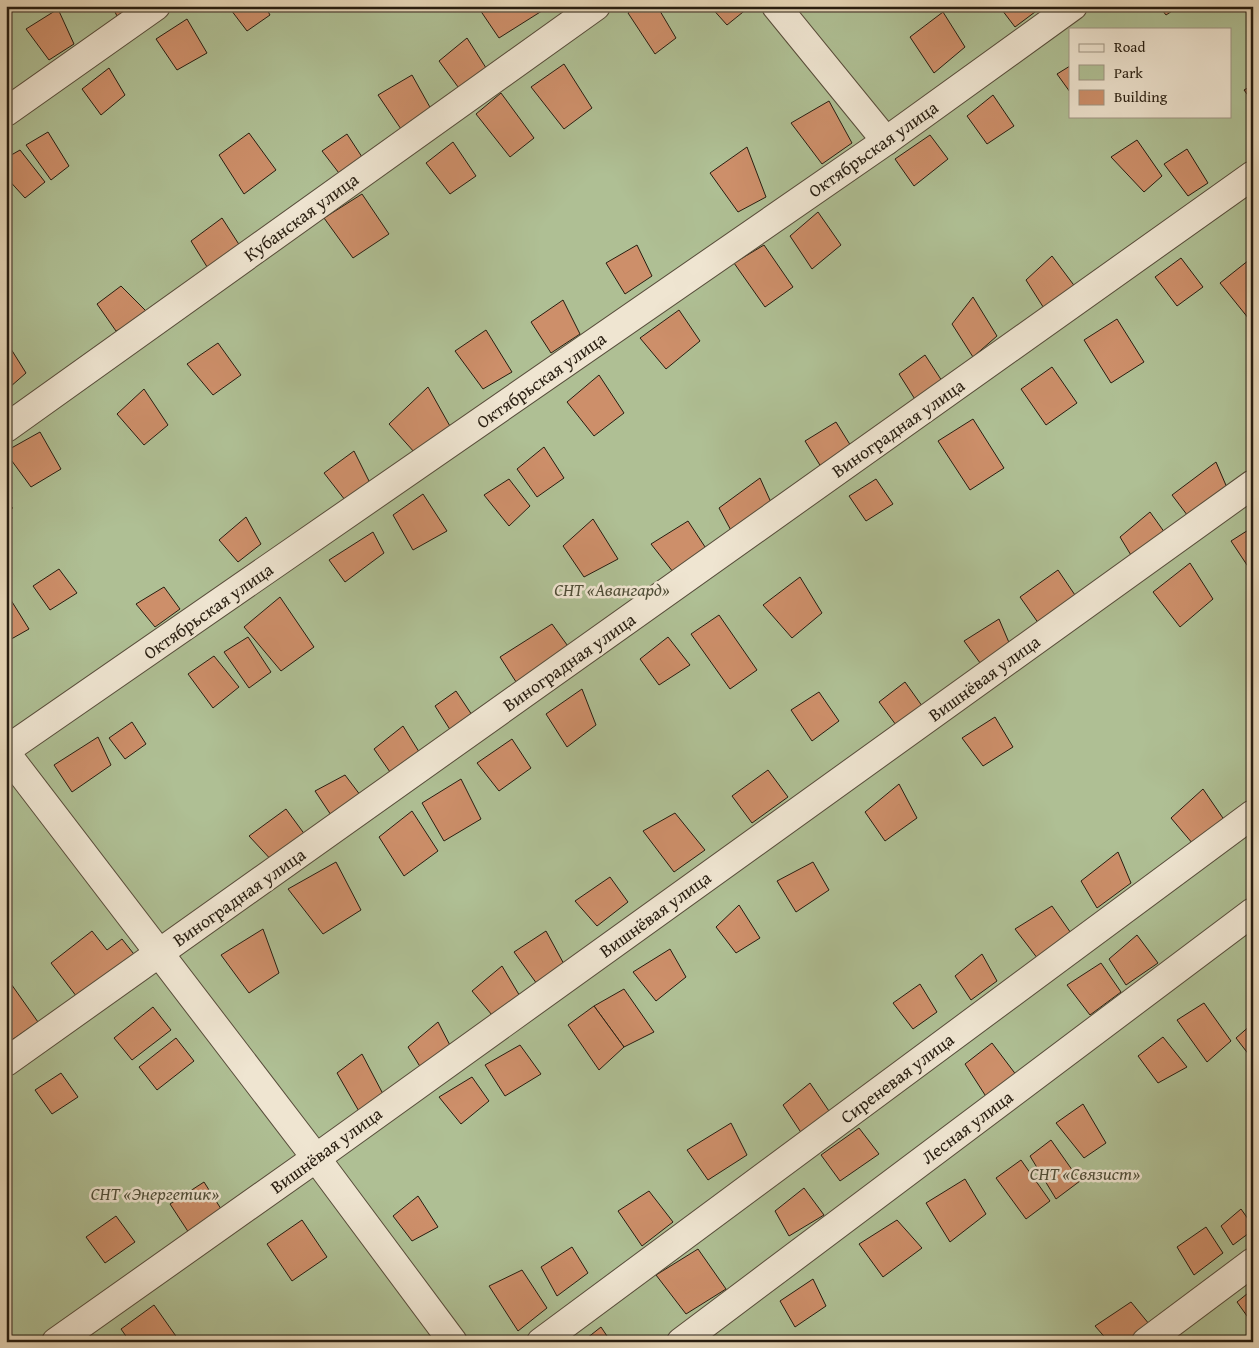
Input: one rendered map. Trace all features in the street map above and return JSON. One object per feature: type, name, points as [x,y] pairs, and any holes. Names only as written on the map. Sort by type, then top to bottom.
[{"type":"street","points":[[6,112],[156,6]]},
{"type":"street","name":"Кубанская улица","points":[[6,428],[596,6]]},
{"type":"street","points":[[776,6],[886,141]]},
{"type":"street","name":"Октябрьская улица","points":[[6,752],[886,141],[1073,6]]},
{"type":"street","name":"Виноградная улица","points":[[6,1062],[1253,175]]},
{"type":"street","name":"Вишнёвая улица","points":[[56,1342],[316,1158],[1253,484]]},
{"type":"street","points":[[6,752],[316,1158],[453,1342]]},
{"type":"street","name":"Сиреневая улица","points":[[541,1342],[1253,814]]},
{"type":"street","name":"Лесная улица","points":[[681,1342],[1253,912]]},
{"type":"street","points":[[1146,1342],[1253,1262]]},
{"type":"green space","name":"СНТ «Авангард»","points":[[6,6],[1253,6],[1253,1342],[6,1342]]},
{"type":"building","points":[[112,6],[135,6],[117,16]]},
{"type":"building","points":[[228,6],[265,6],[270,15],[247,31]]},
{"type":"building","points":[[542,6],[545,9],[499,38],[478,7]]},
{"type":"building","points":[[636,6],[657,6],[676,38],[655,54],[628,13]]},
{"type":"building","points":[[710,6],[747,6],[748,8],[727,25]]},
{"type":"building","points":[[999,6],[1043,6],[1015,27]]},
{"type":"building","points":[[1159,6],[1180,6],[1166,15]]},
{"type":"building","points":[[58,9],[74,44],[49,60],[26,29]]},
{"type":"building","points":[[943,12],[965,47],[934,73],[910,37]]},
{"type":"building","points":[[187,19],[207,53],[177,70],[156,39]]},
{"type":"building","points":[[467,38],[488,71],[461,91],[439,61]]},
{"type":"building","points":[[564,64],[592,108],[564,129],[531,87]]},
{"type":"building","points":[[1069,67],[1069,91],[1057,74]]},
{"type":"building","points":[[109,68],[125,95],[101,115],[82,89]]},
{"type":"building","points":[[6,73],[11,83],[6,87]]},
{"type":"building","points":[[412,75],[431,109],[401,129],[378,95]]},
{"type":"building","points":[[1253,85],[1253,102],[1244,90]]},
{"type":"building","points":[[501,93],[534,138],[510,157],[476,114]]},
{"type":"building","points":[[993,95],[1014,126],[987,144],[967,116]]},
{"type":"building","points":[[829,101],[852,143],[822,164],[791,123]]},
{"type":"building","points":[[48,132],[69,166],[51,180],[26,145]]},
{"type":"building","points":[[249,133],[276,170],[244,194],[219,155]]},
{"type":"building","points":[[347,134],[364,160],[342,177],[322,151]]},
{"type":"building","points":[[930,135],[948,159],[914,186],[895,159]]},
{"type":"building","points":[[1137,140],[1162,176],[1144,192],[1111,157]]},
{"type":"building","points":[[453,142],[476,176],[450,194],[426,163]]},
{"type":"building","points":[[747,147],[766,197],[738,212],[710,173]]},
{"type":"building","points":[[1187,149],[1208,183],[1188,196],[1164,164]]},
{"type":"building","points":[[20,150],[45,182],[25,198],[6,177],[6,158]]},
{"type":"building","points":[[362,194],[389,234],[353,258],[324,218]]},
{"type":"building","points":[[818,212],[841,245],[812,269],[790,236]]},
{"type":"building","points":[[222,218],[240,246],[209,270],[191,241]]},
{"type":"building","points":[[637,245],[652,276],[625,294],[606,263]]},
{"type":"building","points":[[764,245],[793,287],[765,307],[734,263]]},
{"type":"building","points":[[1052,256],[1079,292],[1047,313],[1026,280]]},
{"type":"building","points":[[1181,258],[1203,287],[1177,306],[1155,277]]},
{"type":"building","points":[[1249,260],[1253,265],[1253,324],[1220,283]]},
{"type":"building","points":[[121,286],[150,315],[116,331],[97,304]]},
{"type":"building","points":[[973,297],[997,336],[973,357],[952,324]]},
{"type":"building","points":[[563,300],[580,334],[551,353],[531,322]]},
{"type":"building","points":[[679,310],[700,341],[666,369],[640,338]]},
{"type":"building","points":[[1117,319],[1144,362],[1111,383],[1084,340]]},
{"type":"building","points":[[486,330],[512,372],[483,389],[455,351]]},
{"type":"building","points":[[6,341],[26,373],[10,387],[6,382]]},
{"type":"building","points":[[218,343],[241,375],[213,395],[187,364]]},
{"type":"building","points":[[925,355],[944,384],[918,404],[899,374]]},
{"type":"building","points":[[1052,367],[1077,403],[1046,425],[1021,389]]},
{"type":"building","points":[[599,375],[624,413],[594,436],[567,402]]},
{"type":"building","points":[[428,387],[451,428],[415,453],[389,424]]},
{"type":"building","points":[[144,389],[168,425],[144,445],[117,414]]},
{"type":"building","points":[[973,419],[1004,468],[970,490],[938,441]]},
{"type":"building","points":[[836,422],[854,451],[823,470],[805,441]]},
{"type":"building","points":[[40,432],[61,469],[31,487],[6,451]]},
{"type":"building","points":[[544,447],[564,478],[537,497],[517,469]]},
{"type":"building","points":[[354,451],[370,483],[345,500],[324,473]]},
{"type":"building","points":[[1216,462],[1231,497],[1194,524],[1172,495]]},
{"type":"building","points":[[760,478],[774,509],[734,536],[719,508]]},
{"type":"building","points":[[509,479],[530,506],[509,526],[484,495]]},
{"type":"building","points":[[876,479],[893,504],[866,521],[849,496]]},
{"type":"building","points":[[423,494],[447,531],[413,550],[393,515]]},
{"type":"building","points":[[6,501],[13,508],[6,514]]},
{"type":"building","points":[[1150,512],[1170,540],[1137,565],[1120,537]]},
{"type":"building","points":[[246,517],[261,544],[238,562],[219,540]]},
{"type":"building","points":[[593,519],[618,559],[584,577],[563,546]]},
{"type":"building","points":[[688,521],[711,556],[677,577],[651,544]]},
{"type":"building","points":[[1253,527],[1253,574],[1231,541]]},
{"type":"building","points":[[373,532],[384,553],[345,582],[329,560]]},
{"type":"building","points":[[1190,563],[1213,599],[1180,627],[1153,592]]},
{"type":"building","points":[[59,569],[77,593],[50,610],[33,586]]},
{"type":"building","points":[[1058,570],[1077,598],[1039,624],[1020,597]]},
{"type":"building","points":[[800,577],[822,613],[792,638],[763,605]]},
{"type":"building","points":[[164,587],[180,609],[155,627],[136,604]]},
{"type":"building","points":[[9,597],[29,629],[6,642],[6,599]]},
{"type":"building","points":[[280,597],[314,647],[281,671],[244,627]]},
{"type":"building","points":[[719,615],[757,670],[730,689],[691,634]]},
{"type":"building","points":[[999,619],[1013,652],[986,671],[964,641]]},
{"type":"building","points":[[552,624],[570,649],[520,688],[500,657]]},
{"type":"building","points":[[248,637],[271,672],[249,688],[224,652]]},
{"type":"building","points":[[668,637],[690,665],[659,685],[640,659]]},
{"type":"building","points":[[214,656],[239,687],[213,708],[188,674]]},
{"type":"building","points":[[905,682],[925,710],[899,729],[879,702]]},
{"type":"building","points":[[582,689],[596,725],[567,747],[546,714]]},
{"type":"building","points":[[456,691],[478,724],[456,739],[435,706]]},
{"type":"building","points":[[819,692],[839,721],[812,741],[791,710]]},
{"type":"building","points":[[995,717],[1013,747],[983,766],[962,738]]},
{"type":"building","points":[[132,722],[146,744],[125,759],[109,738]]},
{"type":"building","points":[[403,726],[426,763],[397,782],[374,749]]},
{"type":"building","points":[[98,737],[111,765],[72,792],[54,765]]},
{"type":"building","points":[[512,739],[531,768],[499,791],[477,763]]},
{"type":"building","points":[[768,770],[788,797],[752,823],[732,796]]},
{"type":"building","points":[[345,775],[367,804],[337,824],[315,791]]},
{"type":"building","points":[[461,779],[481,819],[444,841],[422,803]]},
{"type":"building","points":[[899,784],[917,818],[885,841],[865,812]]},
{"type":"building","points":[[1203,789],[1225,821],[1193,844],[1171,818]]},
{"type":"building","points":[[286,809],[311,843],[275,864],[249,836]]},
{"type":"building","points":[[412,811],[438,851],[404,876],[379,837]]},
{"type":"building","points":[[675,813],[705,850],[674,872],[643,831]]},
{"type":"building","points":[[1118,852],[1131,883],[1097,908],[1081,881]]},
{"type":"building","points":[[336,862],[361,910],[323,934],[288,889]]},
{"type":"building","points":[[813,862],[829,890],[796,912],[777,881]]},
{"type":"building","points":[[610,877],[628,902],[597,926],[575,901]]},
{"type":"building","points":[[739,905],[760,938],[736,953],[716,927]]},
{"type":"building","points":[[1052,906],[1073,936],[1038,959],[1015,929]]},
{"type":"building","points":[[263,929],[279,973],[249,993],[221,955]]},
{"type":"building","points":[[92,931],[107,950],[122,939],[137,958],[80,1001],[51,963]]},
{"type":"building","points":[[546,931],[565,966],[537,984],[514,952]]},
{"type":"building","points":[[1137,935],[1158,963],[1126,985],[1109,959]]},
{"type":"building","points":[[670,949],[686,977],[656,1001],[633,972]]},
{"type":"building","points":[[982,954],[997,981],[971,1000],[955,976]]},
{"type":"building","points":[[1101,963],[1121,992],[1090,1015],[1067,985]]},
{"type":"building","points":[[502,966],[524,1003],[497,1021],[472,991]]},
{"type":"building","points":[[9,981],[38,1022],[12,1040],[6,1032],[6,983]]},
{"type":"building","points":[[920,984],[937,1012],[913,1029],[893,1003]]},
{"type":"building","points":[[624,989],[654,1032],[624,1047],[594,1006]]},
{"type":"building","points":[[1204,1003],[1231,1041],[1207,1062],[1177,1020]]},
{"type":"building","points":[[594,1006],[624,1047],[599,1070],[568,1025]]},
{"type":"building","points":[[153,1007],[171,1030],[132,1060],[114,1038]]},
{"type":"building","points":[[438,1022],[454,1053],[424,1073],[408,1047]]},
{"type":"building","points":[[1253,1025],[1253,1060],[1236,1038]]},
{"type":"building","points":[[1163,1037],[1187,1067],[1158,1083],[1138,1056]]},
{"type":"building","points":[[176,1038],[194,1061],[157,1090],[139,1067]]},
{"type":"building","points":[[992,1043],[1017,1076],[987,1098],[965,1064]]},
{"type":"building","points":[[520,1045],[541,1074],[505,1096],[485,1065]]},
{"type":"building","points":[[362,1054],[383,1094],[360,1113],[337,1073]]},
{"type":"building","points":[[61,1073],[78,1097],[52,1114],[35,1090]]},
{"type":"building","points":[[472,1077],[489,1101],[461,1124],[439,1097]]},
{"type":"building","points":[[810,1083],[831,1114],[802,1134],[783,1105]]},
{"type":"building","points":[[1083,1104],[1106,1143],[1084,1158],[1056,1123]]},
{"type":"building","points":[[731,1123],[747,1155],[708,1180],[687,1150]]},
{"type":"building","points":[[859,1128],[879,1154],[840,1181],[821,1155]]},
{"type":"building","points":[[1051,1140],[1080,1181],[1056,1199],[1030,1156]]},
{"type":"building","points":[[1021,1160],[1050,1201],[1026,1219],[996,1178]]},
{"type":"building","points":[[965,1179],[986,1214],[950,1242],[926,1203]]},
{"type":"building","points":[[204,1182],[223,1212],[189,1233],[170,1204]]},
{"type":"building","points":[[804,1188],[824,1215],[789,1236],[775,1211]]},
{"type":"building","points":[[649,1191],[673,1222],[642,1246],[618,1211]]},
{"type":"building","points":[[418,1196],[438,1227],[412,1241],[393,1216]]},
{"type":"building","points":[[1241,1209],[1253,1226],[1253,1230],[1233,1245],[1221,1226]]},
{"type":"building","points":[[116,1216],[135,1242],[105,1263],[86,1237]]},
{"type":"building","points":[[302,1220],[327,1257],[292,1281],[267,1244]]},
{"type":"building","points":[[897,1220],[922,1248],[883,1277],[859,1244]]},
{"type":"building","points":[[1206,1227],[1223,1253],[1194,1275],[1177,1247]]},
{"type":"building","points":[[572,1247],[588,1273],[557,1296],[541,1267]]},
{"type":"building","points":[[698,1249],[726,1289],[686,1314],[656,1275]]},
{"type":"building","points":[[522,1270],[547,1308],[518,1331],[489,1286]]},
{"type":"building","points":[[813,1279],[826,1306],[795,1327],[780,1301]]},
{"type":"building","points":[[1253,1289],[1253,1322],[1252,1323],[1237,1302]]},
{"type":"building","points":[[1131,1302],[1154,1330],[1138,1342],[1109,1342],[1095,1326]]},
{"type":"building","points":[[154,1305],[178,1339],[174,1342],[130,1342],[121,1329]]},
{"type":"building","points":[[601,1327],[611,1342],[582,1342]]},
{"type":"park label","name":"СНТ «Связист»","points":[[1085,1173]]},
{"type":"park label","name":"СНТ «Энергетик»","points":[[155,1193]]}]
